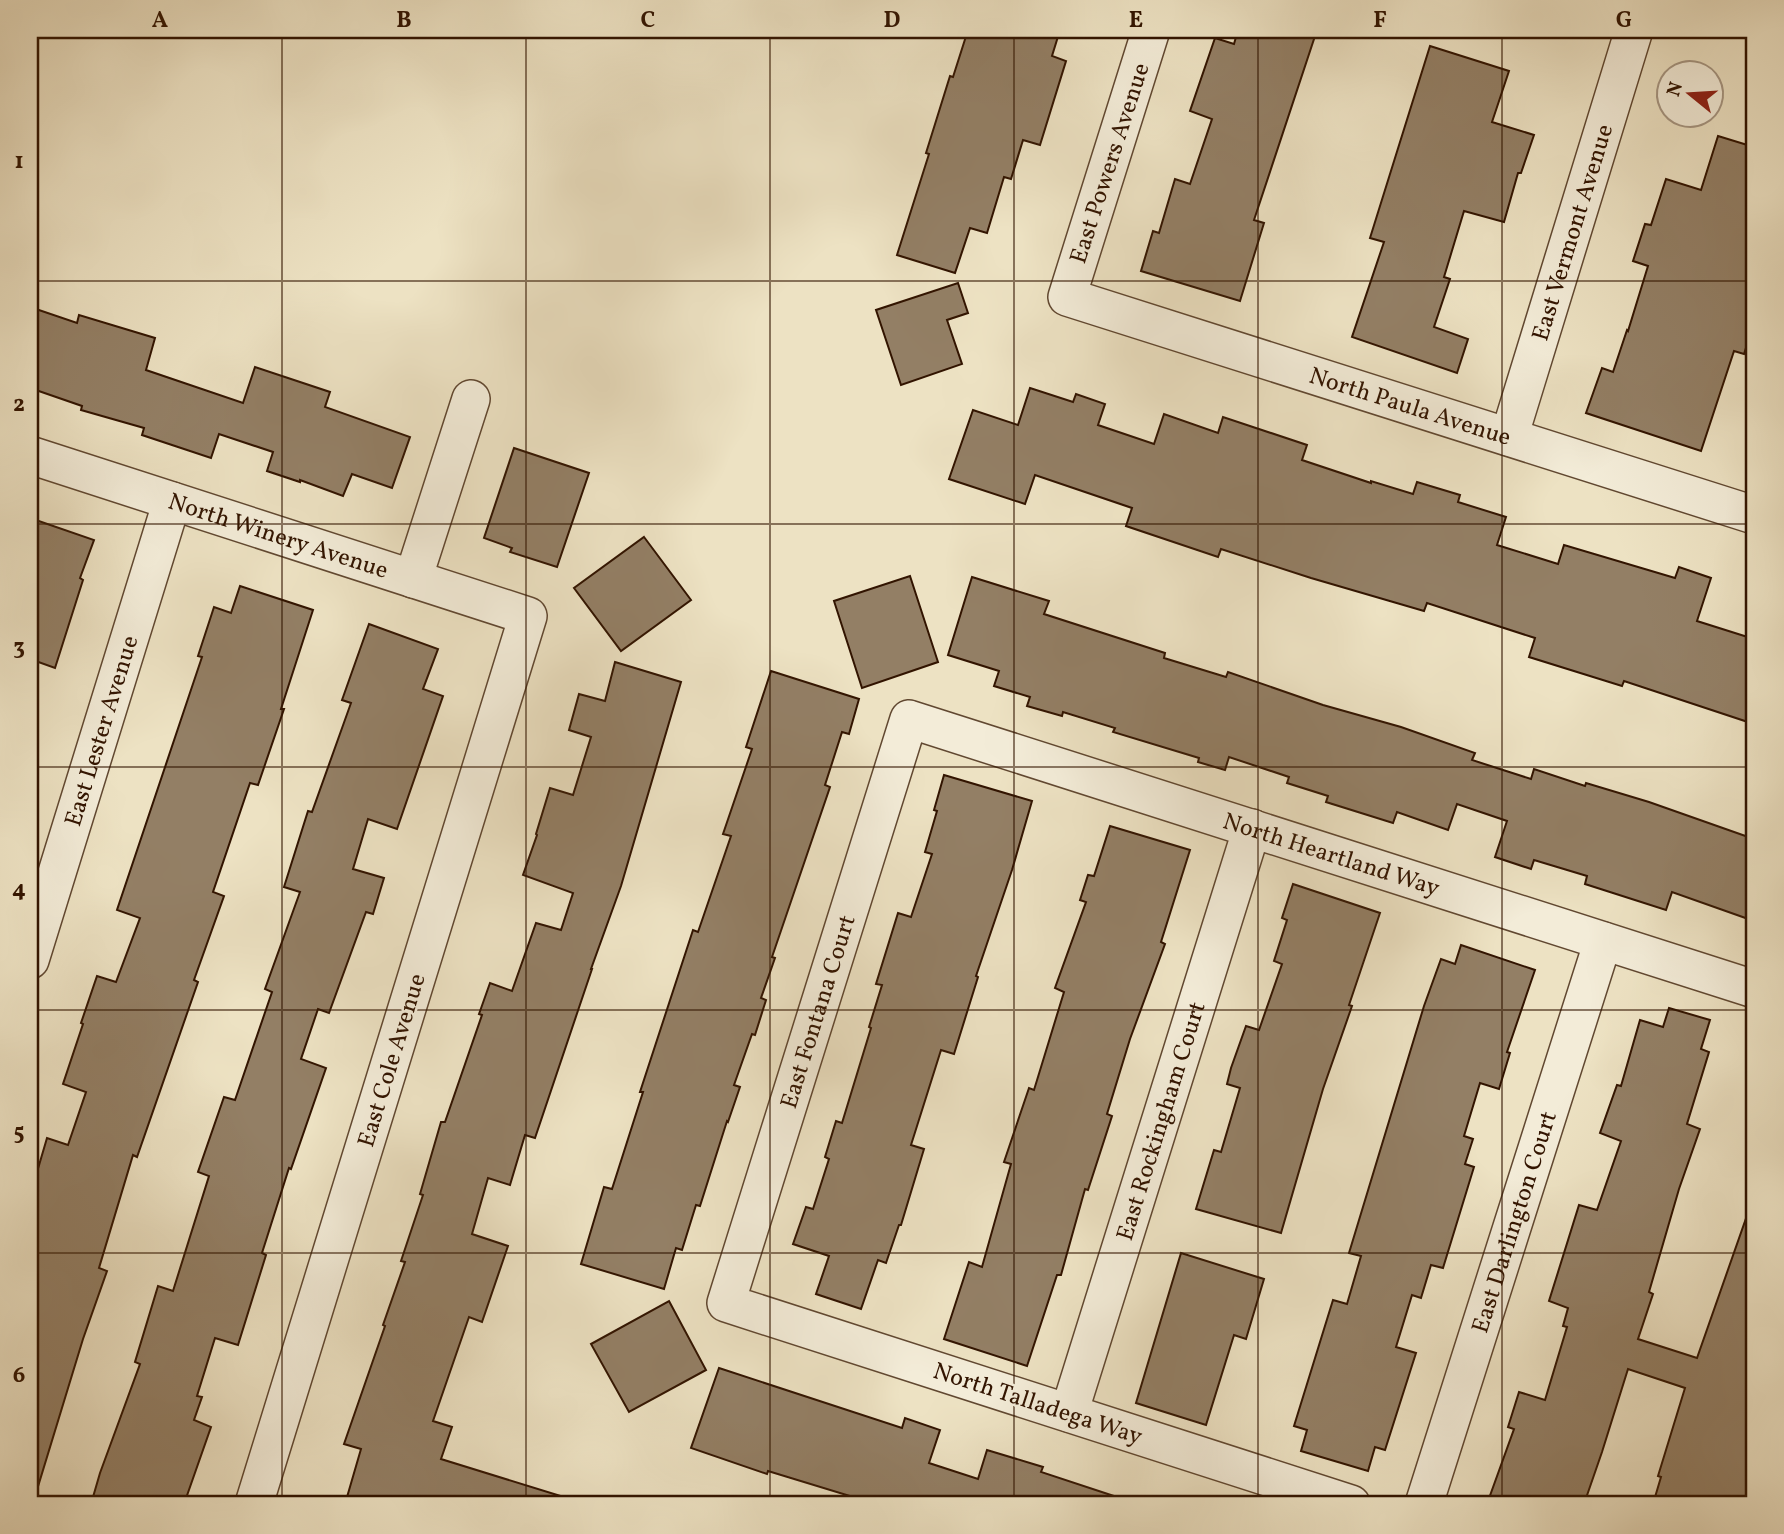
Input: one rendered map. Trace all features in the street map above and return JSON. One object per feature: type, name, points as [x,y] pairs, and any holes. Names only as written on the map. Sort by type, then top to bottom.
[{"type":"street","name":"East Powers Avenue","points":[[1067,297],[1151,30]]},
{"type":"street","name":"East Vermont Avenue","points":[[1510,437],[1634,30]]},
{"type":"street","name":"North Paula Avenue","points":[[1067,297],[1754,515]]},
{"type":"street","points":[[413,579],[471,399]]},
{"type":"street","name":"North Winery Avenue","points":[[30,455],[527,617]]},
{"type":"street","name":"East Lester Avenue","points":[[30,960],[172,501]]},
{"type":"street","name":"East Cole Avenue","points":[[254,1504],[527,617]]},
{"type":"street","name":"North Heartland Way","points":[[909,719],[1754,989]]},
{"type":"street","name":"East Fontana Court","points":[[726,1303],[909,719]]},
{"type":"street","name":"East Rockingham Court","points":[[1069,1413],[1252,828]]},
{"type":"street","name":"East Darlington Court","points":[[1424,1504],[1604,941]]},
{"type":"street","name":"North Talladega Way","points":[[726,1303],[1351,1504]]},
{"type":"building","points":[[968,30],[1060,30],[1052,56],[1066,61],[1040,145],[1023,140],[1011,179],[1004,177],[987,233],[970,228],[955,273],[897,255],[950,76],[953,77]]},
{"type":"building","points":[[1238,30],[1317,30],[1254,220],[1264,223],[1240,301],[1141,271],[1153,231],[1159,233],[1175,179],[1190,184],[1212,119],[1190,111],[1215,38],[1234,44]]},
{"type":"building","points":[[1430,46],[1509,71],[1492,122],[1534,135],[1521,173],[1518,173],[1504,222],[1464,211],[1444,277],[1450,279],[1434,327],[1468,339],[1457,373],[1352,337],[1384,242],[1370,238]]},
{"type":"building","points":[[1718,136],[1754,147],[1754,323],[1744,354],[1734,351],[1701,451],[1586,413],[1602,368],[1613,372],[1628,331],[1648,266],[1633,261],[1645,224],[1651,225],[1666,179],[1701,190]]},
{"type":"building","points":[[958,283],[968,313],[947,320],[962,364],[901,385],[876,310]]},
{"type":"building","points":[[30,307],[77,323],[79,315],[155,338],[146,370],[243,403],[255,367],[330,392],[325,407],[410,437],[392,488],[352,474],[343,496],[267,471],[273,452],[219,434],[211,458],[142,435],[144,428],[81,410],[82,406],[30,388]]},
{"type":"building","points":[[1030,388],[1073,402],[1076,394],[1105,404],[1098,425],[1154,444],[1164,414],[1218,433],[1223,417],[1307,445],[1302,460],[1371,483],[1413,494],[1417,482],[1460,495],[1458,502],[1506,517],[1497,545],[1558,564],[1564,545],[1675,578],[1679,567],[1711,578],[1697,621],[1754,639],[1754,724],[1624,681],[1622,686],[1529,657],[1535,638],[1427,603],[1424,611],[1221,549],[1218,557],[1126,526],[1132,508],[1035,475],[1025,504],[949,479],[973,410],[1018,425]]},
{"type":"building","points":[[514,448],[589,473],[557,567],[510,552],[512,548],[484,538]]},
{"type":"building","points":[[30,518],[94,540],[80,578],[83,580],[55,668],[30,659]]},
{"type":"building","points":[[644,537],[691,600],[621,651],[574,588]]},
{"type":"building","points":[[910,576],[938,662],[862,688],[834,601]]},
{"type":"building","points":[[972,577],[1049,601],[1044,614],[1165,653],[1164,658],[1226,677],[1228,672],[1323,705],[1401,727],[1475,753],[1472,760],[1531,779],[1534,769],[1585,786],[1586,783],[1649,802],[1754,839],[1754,921],[1672,892],[1666,910],[1585,884],[1587,876],[1534,860],[1531,869],[1495,857],[1507,821],[1457,804],[1448,830],[1397,812],[1393,823],[1326,802],[1328,796],[1287,783],[1289,777],[1229,757],[1225,770],[1198,762],[1199,758],[1113,732],[1115,728],[1063,712],[1062,716],[1027,706],[1030,697],[994,686],[999,671],[948,655]]},
{"type":"building","points":[[240,586],[313,610],[258,785],[250,783],[213,892],[224,896],[194,980],[198,982],[137,1157],[133,1155],[99,1268],[107,1271],[83,1339],[36,1493],[30,1492],[30,1196],[47,1138],[68,1145],[86,1092],[63,1084],[83,1024],[81,1023],[97,976],[116,982],[140,918],[117,910],[202,657],[198,656],[214,607],[231,613]]},
{"type":"building","points":[[369,624],[438,649],[423,689],[443,696],[397,829],[368,819],[353,869],[384,878],[373,914],[366,912],[329,1013],[318,1009],[301,1059],[326,1068],[291,1169],[289,1168],[262,1253],[266,1255],[238,1345],[215,1338],[197,1396],[202,1397],[194,1420],[211,1427],[184,1504],[91,1504],[140,1364],[135,1362],[158,1286],[173,1291],[209,1176],[198,1172],[224,1097],[235,1100],[272,992],[265,989],[300,892],[284,887],[308,811],[312,812],[351,703],[342,700]]},
{"type":"building","points":[[615,662],[681,682],[621,886],[535,1138],[525,1135],[510,1185],[488,1178],[472,1234],[508,1246],[482,1322],[469,1317],[433,1421],[452,1427],[441,1459],[567,1498],[566,1504],[345,1504],[361,1449],[344,1444],[405,1262],[401,1261],[423,1195],[420,1194],[441,1122],[445,1122],[482,1015],[479,1014],[490,983],[512,991],[536,923],[561,930],[573,893],[523,875],[550,788],[573,795],[591,737],[569,730],[579,694],[605,701]]},
{"type":"building","points":[[771,671],[859,699],[849,734],[842,732],[825,785],[830,787],[772,957],[775,958],[761,998],[766,1000],[734,1085],[740,1087],[700,1206],[696,1205],[682,1250],[676,1248],[664,1289],[581,1264],[604,1187],[612,1189],[643,1092],[640,1092],[693,930],[698,932],[731,836],[723,834],[752,749],[746,747]]},
{"type":"building","points":[[944,775],[1032,801],[954,1054],[941,1050],[911,1145],[924,1149],[901,1225],[886,1263],[878,1260],[861,1309],[816,1294],[829,1256],[793,1244],[806,1207],[813,1209],[829,1159],[825,1157],[836,1121],[842,1123],[871,1028],[869,1027],[882,985],[876,984],[898,913],[911,917],[932,854],[925,852]]},
{"type":"building","points":[[1110,826],[1190,850],[1161,942],[1165,944],[1130,1039],[1107,1114],[1112,1116],[1088,1190],[1085,1189],[1061,1275],[1057,1275],[1027,1366],[944,1339],[969,1262],[982,1267],[1011,1164],[1004,1162],[1029,1088],[1034,1090],[1064,992],[1055,988],[1086,902],[1080,900],[1088,875],[1094,876]]},
{"type":"building","points":[[1293,884],[1380,913],[1323,1089],[1281,1233],[1196,1209],[1214,1150],[1221,1152],[1240,1088],[1227,1084],[1231,1068],[1246,1026],[1259,1030],[1282,964],[1274,961],[1287,920],[1282,918]]},
{"type":"building","points":[[1461,945],[1535,970],[1507,1052],[1510,1053],[1499,1089],[1480,1083],[1464,1136],[1473,1139],[1465,1164],[1474,1167],[1443,1268],[1431,1265],[1421,1298],[1412,1295],[1396,1347],[1416,1353],[1385,1450],[1375,1447],[1368,1471],[1301,1451],[1307,1430],[1294,1426],[1333,1300],[1347,1304],[1361,1256],[1349,1253],[1424,1006],[1441,959],[1455,964]]},
{"type":"building","points":[[1669,1008],[1710,1020],[1701,1049],[1709,1052],[1687,1124],[1700,1129],[1679,1189],[1649,1292],[1653,1294],[1638,1339],[1697,1358],[1750,1207],[1754,1208],[1754,1504],[1653,1504],[1661,1477],[1658,1476],[1685,1388],[1628,1369],[1584,1504],[1487,1504],[1514,1429],[1508,1427],[1519,1392],[1545,1400],[1567,1327],[1563,1326],[1568,1308],[1549,1301],[1579,1205],[1597,1210],[1621,1141],[1600,1133],[1617,1085],[1621,1086],[1640,1020],[1663,1027]]},
{"type":"building","points":[[1181,1253],[1264,1279],[1246,1339],[1234,1335],[1206,1425],[1136,1403]]},
{"type":"building","points":[[669,1301],[706,1370],[629,1412],[591,1344]]},
{"type":"building","points":[[719,1368],[902,1428],[905,1418],[940,1430],[929,1463],[978,1479],[987,1450],[1043,1467],[1041,1472],[1123,1499],[1122,1504],[876,1504],[768,1471],[767,1474],[691,1448]]}]
